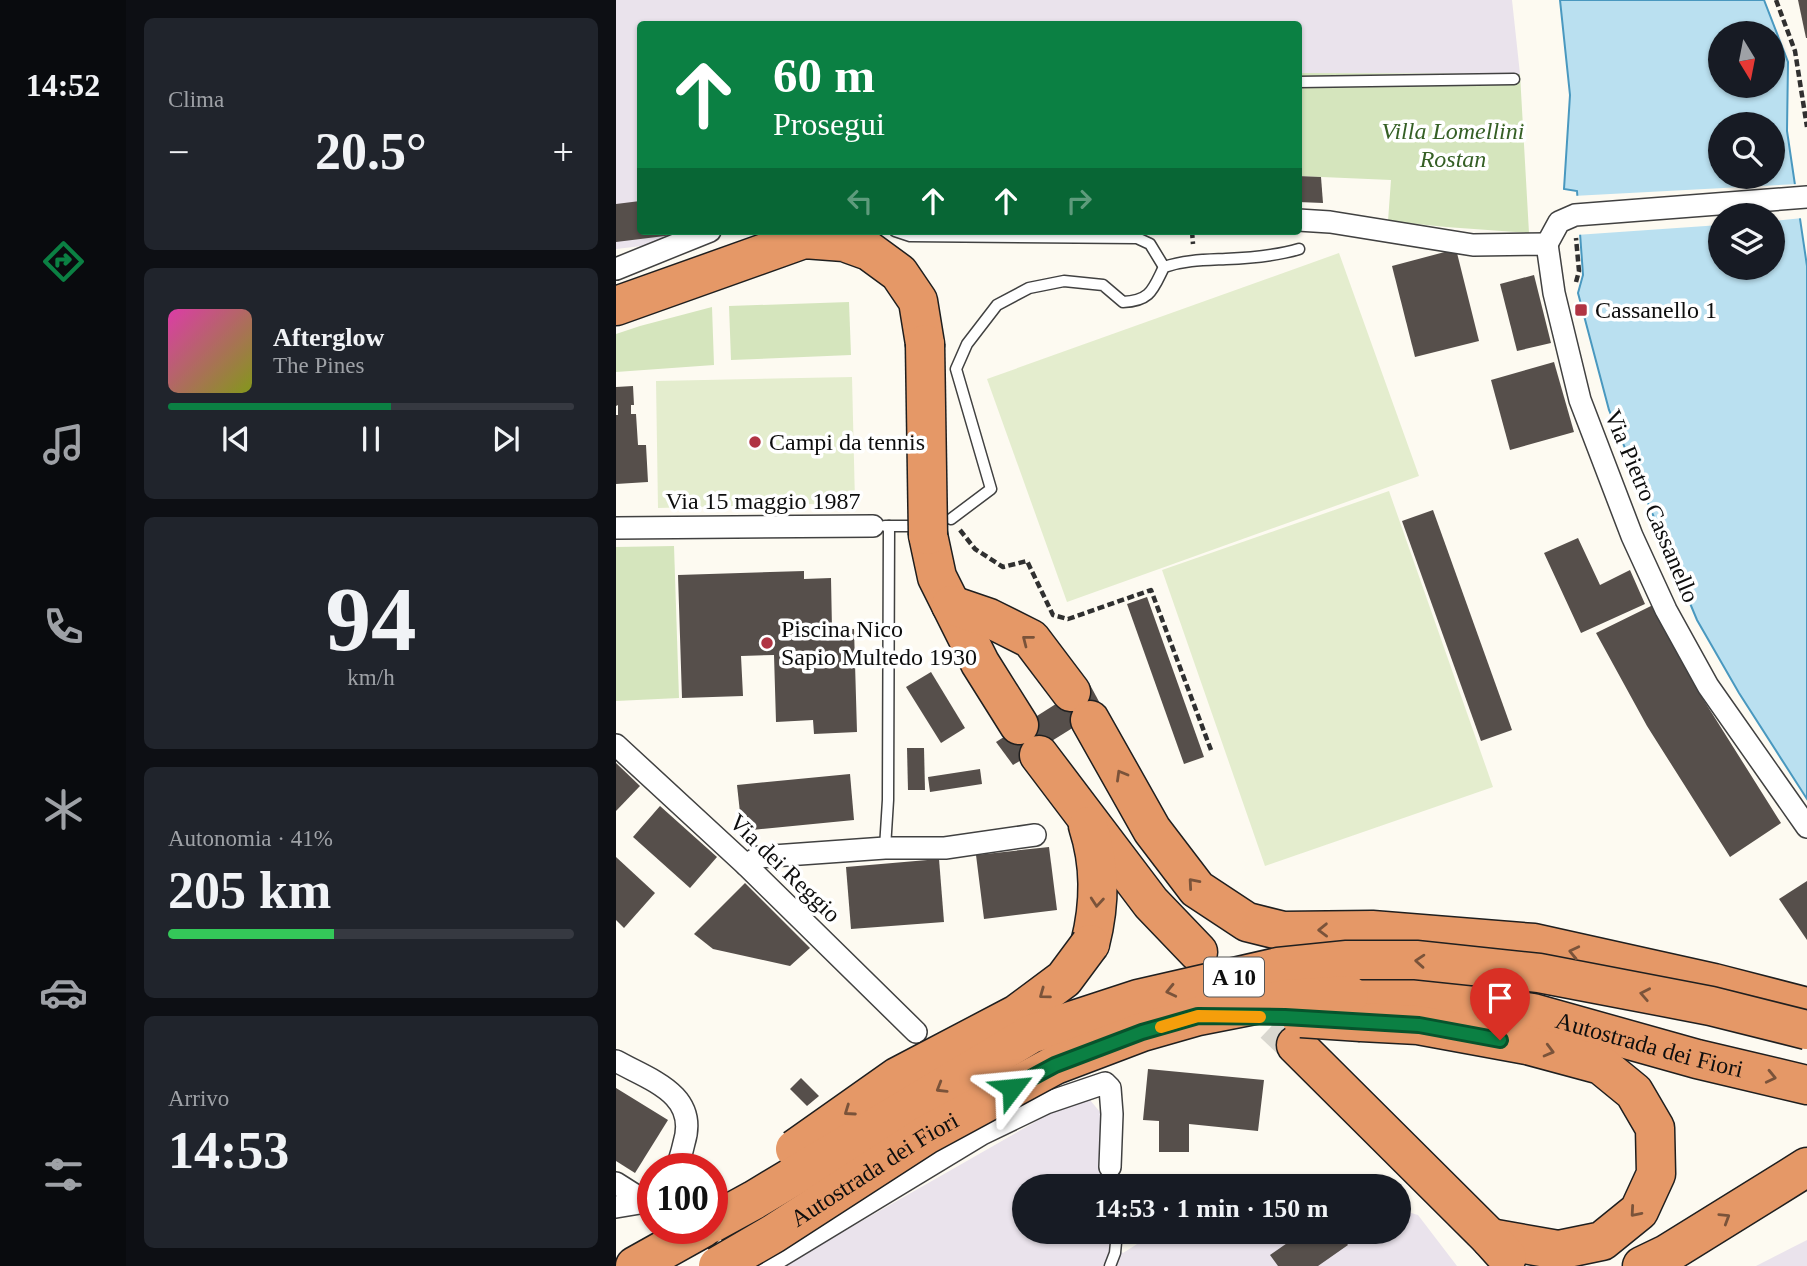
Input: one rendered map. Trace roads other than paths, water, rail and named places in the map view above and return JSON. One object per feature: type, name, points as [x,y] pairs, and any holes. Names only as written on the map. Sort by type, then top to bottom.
[{"type":"highway","points":[[616,306],[804,239],[844,242],[869,251],[899,273],[918,301],[925,344],[929,527],[937,577],[980,663],[1029,740],[1152,903],[1198,953]]},
{"type":"highway","points":[[951,605],[989,618],[1031,639],[1080,706],[1152,830],[1198,889],[1247,922],[1283,930],[1372,930],[1534,943],[1714,983],[1807,1007]]},
{"type":"highway","points":[[728,1196],[898,1077],[1017,1014],[1065,979],[1090,944],[1096,916],[1098,888],[1095,849],[1083,811]]},
{"type":"highway","points":[[1152,830],[1152,903]]},
{"type":"highway","name":"Autostrada dei Fiori","points":[[728,1214],[1031,1034],[1138,999],[1279,967],[1347,960],[1416,960],[1539,973],[1710,1006],[1807,1030]]},
{"type":"highway","name":"Autostrada dei Fiori","points":[[718,1266],[773,1234],[926,1135],[1055,1065],[1142,1032],[1198,1016],[1286,999],[1355,1008],[1414,996],[1533,1013],[1697,1059],[1807,1085]]},
{"type":"highway","points":[[1355,1008],[1419,1025],[1527,1045],[1601,1065],[1634,1092],[1655,1128],[1656,1174],[1639,1211],[1602,1241],[1559,1250],[1490,1238]]},
{"type":"highway","points":[[1296,1045],[1508,1258],[1534,1266]]},
{"type":"highway","points":[[1655,1260],[1807,1167]]},
{"type":"highway","points":[[629,1266],[660,1244]]},
{"type":"highway","points":[[635,1266],[674,1244]]},
{"type":"street","points":[[1302,220],[1330,222],[1473,245],[1547,244],[1559,222],[1576,225],[1804,198]]},
{"type":"street","points":[[616,269],[700,235]]},
{"type":"street","name":"Via Pietro Cassanello","points":[[1547,244],[1553,293],[1580,400],[1632,536],[1666,610],[1708,686],[1807,827]]},
{"type":"street","name":"Via 15 maggio 1987","points":[[616,528],[881,526]]},
{"type":"street","name":"Via dei Reggio","points":[[616,745],[746,865],[916,1032]]},
{"type":"street","points":[[746,865],[760,857],[885,848],[945,848],[1035,835]]},
{"type":"street","points":[[616,1061],[672,1091],[688,1121],[680,1153]]},
{"type":"street","points":[[764,1266],[982,1134],[1046,1103],[1105,1083],[1110,1088],[1112,1114],[1110,1174]]},
{"type":"street","points":[[616,1183],[637,1193]]},
{"type":"street","points":[[616,1207],[637,1201]]},
{"type":"lane","points":[[1302,82],[1514,79]]},
{"type":"lane","points":[[908,235],[1137,237],[1150,244],[1164,267]]},
{"type":"lane","points":[[929,527],[991,489],[956,369],[967,344],[997,305],[1029,288],[1064,281],[1103,285],[1123,302],[1135,301],[1146,297],[1164,267],[1182,261],[1268,256],[1299,249]]},
{"type":"lane","points":[[881,526],[888,787],[885,848]]},
{"type":"lane","name":"Via 15 maggio 1987","points":[[881,526],[929,527]]},
{"type":"lane","points":[[1110,1266],[1115,1244]]},
{"type":"water","points":[[1560,0],[1764,0],[1772,21],[1708,21],[1708,98],[1785,98],[1785,54],[1788,62],[1787,131],[1807,266],[1807,799],[1739,693],[1697,620],[1609,410],[1578,293],[1583,275],[1577,191],[1564,189],[1570,95]]},
{"type":"tunnel","points":[[1232,985],[1296,1045]]},
{"type":"place","name":"Cassanello 1","points":[[1581,310]]},
{"type":"place","name":"Campi da tennis","points":[[755,442]]},
{"type":"place","name":"Piscina Nico Sapio Multedo 1930","points":[[767,643]]},
{"type":"park label","name":"Villa Lomellini Rostan","points":[[1453,145]]}]
